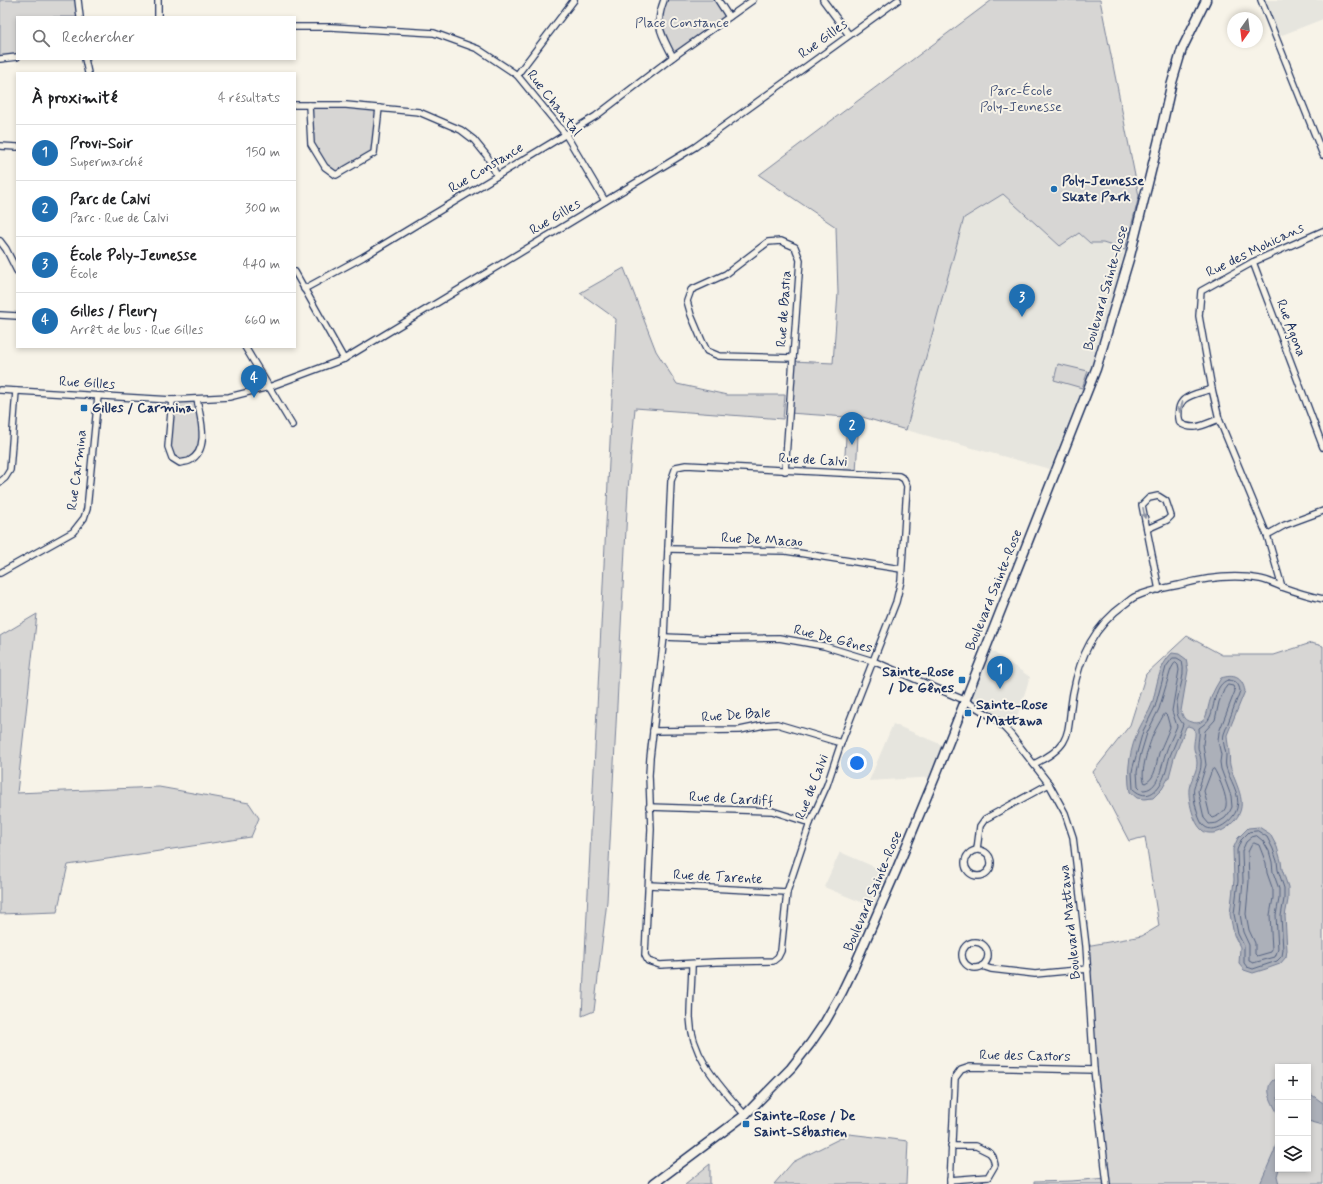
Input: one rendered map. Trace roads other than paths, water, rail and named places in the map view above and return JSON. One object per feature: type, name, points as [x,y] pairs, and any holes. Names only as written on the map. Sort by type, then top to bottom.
[{"type":"street","points":[[78,0],[80,16]]},
{"type":"street","points":[[158,0],[158,16]]},
{"type":"street","points":[[517,75],[574,0]]},
{"type":"street","points":[[664,0],[659,13],[660,31],[673,57]]},
{"type":"street","points":[[718,0],[729,17]]},
{"type":"street","name":"Rue Constance","points":[[304,289],[363,257],[596,116],[673,57],[753,0]]},
{"type":"street","points":[[823,0],[849,35]]},
{"type":"street","name":"Rue Gilles","points":[[0,390],[172,400],[229,398],[268,387],[344,359],[695,147],[898,0]]},
{"type":"street","name":"Boulevard Sainte-Rose","points":[[653,1184],[745,1115],[791,1068],[810,1044],[825,1022],[842,992],[896,872],[1096,369],[1130,256],[1171,86],[1182,49],[1206,0]]},
{"type":"street","points":[[1261,0],[1323,154]]},
{"type":"street","name":"Rue Chantal","points":[[296,27],[331,27],[434,33],[478,49],[517,75],[566,134],[604,201]]},
{"type":"street","points":[[0,59],[16,57]]},
{"type":"street","points":[[85,60],[88,72]]},
{"type":"street","points":[[296,105],[346,105],[419,112],[461,130],[474,140],[487,156],[497,176]]},
{"type":"street","points":[[309,105],[311,144],[325,167],[336,175],[374,153],[379,108]]},
{"type":"street","points":[[0,146],[16,147]]},
{"type":"street","name":"Rue des Mohicans","points":[[1282,587],[1267,535],[1219,419],[1199,316],[1201,291],[1253,262],[1323,231]]},
{"type":"street","points":[[0,241],[6,249],[16,269]]},
{"type":"street","name":"Rue de Bastia","points":[[785,471],[800,260],[795,247],[781,241],[768,242],[726,274],[691,290],[687,301],[691,315],[708,351],[719,356],[793,358]]},
{"type":"street","name":"Rue Agona","points":[[1253,262],[1323,447]]},
{"type":"street","points":[[296,274],[344,359]]},
{"type":"street","points":[[0,314],[16,316]]},
{"type":"street","points":[[246,348],[292,425]]},
{"type":"street","points":[[1212,389],[1184,398],[1179,406],[1178,416],[1180,423],[1187,427],[1195,427],[1219,419]]},
{"type":"street","points":[[0,482],[5,478],[10,470],[16,391]]},
{"type":"street","name":"Rue Carmina","points":[[0,573],[73,532],[84,518],[98,396]]},
{"type":"street","points":[[172,400],[168,447],[172,458],[180,463],[189,461],[199,452],[202,436],[197,399]]},
{"type":"street","name":"Rue de Calvi","points":[[686,465],[899,476],[904,479],[907,486],[901,569],[896,602],[841,743],[828,785],[810,823],[787,892],[781,951],[778,957],[773,961],[660,965],[648,961],[644,955],[651,830],[649,807],[650,758],[664,637],[668,550],[671,481],[676,467],[686,465]]},
{"type":"street","points":[[1147,529],[1167,520],[1171,516],[1166,501],[1158,496],[1149,498],[1142,505],[1159,590]]},
{"type":"street","points":[[1267,535],[1285,525],[1323,511]]},
{"type":"street","name":"Rue De Macao","points":[[668,550],[786,551],[901,569]]},
{"type":"street","points":[[1034,764],[1050,756],[1066,739],[1073,693],[1079,668],[1088,645],[1099,628],[1115,611],[1137,596],[1198,580],[1237,577],[1261,579],[1306,596],[1323,599]]},
{"type":"street","name":"Rue De Gênes","points":[[664,637],[712,639],[779,638],[824,646],[873,662],[964,700]]},
{"type":"street","name":"Boulevard Mattawa","points":[[964,700],[997,720],[1034,764],[1049,784],[1065,814],[1073,838],[1088,968],[1094,1070],[1107,1184]]},
{"type":"street","name":"Rue De Bale","points":[[653,731],[740,730],[777,724],[841,743]]},
{"type":"street","points":[[977,849],[980,826],[985,819],[1049,784]]},
{"type":"street","name":"Rue de Cardiff","points":[[649,807],[772,811],[810,823]]},
{"type":"street","points":[[977,849],[986,852],[991,859],[991,868],[980,876],[971,874],[965,864],[967,856],[973,850],[977,849]]},
{"type":"street","name":"Rue de Tarente","points":[[649,885],[787,892]]},
{"type":"street","points":[[982,966],[988,955],[985,947],[978,942],[970,943],[963,948],[963,961],[974,968],[982,966],[991,969],[1035,974],[1088,968]]},
{"type":"street","points":[[692,964],[690,1018],[696,1047],[712,1076],[745,1115]]},
{"type":"street","name":"Rue des Castors","points":[[951,1146],[976,1146],[990,1153],[994,1157],[995,1165],[988,1177],[950,1182],[951,1146],[954,1078],[961,1070],[970,1067],[1094,1070]]},
{"type":"water","points":[[1172,653],[1179,654],[1186,659],[1188,670],[1181,711],[1183,717],[1191,722],[1197,723],[1204,720],[1209,702],[1221,678],[1230,676],[1237,678],[1244,686],[1245,691],[1227,735],[1230,765],[1240,793],[1241,807],[1233,823],[1224,830],[1213,833],[1204,832],[1200,828],[1193,816],[1191,808],[1189,789],[1197,763],[1194,749],[1194,728],[1188,726],[1186,727],[1174,758],[1169,777],[1162,789],[1153,798],[1137,798],[1130,792],[1128,776],[1133,744],[1152,704],[1161,670],[1167,658]]},
{"type":"water","points":[[1259,827],[1270,834],[1277,847],[1288,887],[1288,900],[1285,916],[1287,950],[1286,957],[1280,964],[1253,973],[1244,970],[1239,964],[1240,947],[1234,935],[1230,914],[1234,880],[1233,849],[1238,838],[1248,828]]},
{"type":"water","points":[[1273,1080],[1275,1080],[1275,1108],[1270,1097],[1270,1084]]},
{"type":"water","points":[[1311,1094],[1323,1103],[1323,1125],[1311,1122]]},
{"type":"water","points":[[1275,1148],[1275,1172],[1278,1172],[1277,1176],[1279,1184],[1260,1184]]},
{"type":"place","name":"Poly-Jeunesse Skate Park","points":[[1054,189]]},
{"type":"place","name":"École Poly-Jeunesse","points":[[1022,317]]},
{"type":"place","name":"Gilles / Fleury","points":[[254,398]]},
{"type":"place","name":"Gilles / Carmina","points":[[84,408]]},
{"type":"place","name":"Parc de Calvi","points":[[852,445]]},
{"type":"place","name":"Sainte-Rose / De Gênes","points":[[962,680]]},
{"type":"place","name":"Provi-Soir","points":[[1000,689]]},
{"type":"place","name":"Sainte-Rose / Mattawa","points":[[968,713]]},
{"type":"place","name":"Sainte-Rose / De Saint-Sébastien","points":[[746,1124]]},
{"type":"park label","name":"Place Constance","points":[[682,23]]},
{"type":"park label","name":"Parc-École Poly-Jeunesse","points":[[1021,100]]}]
